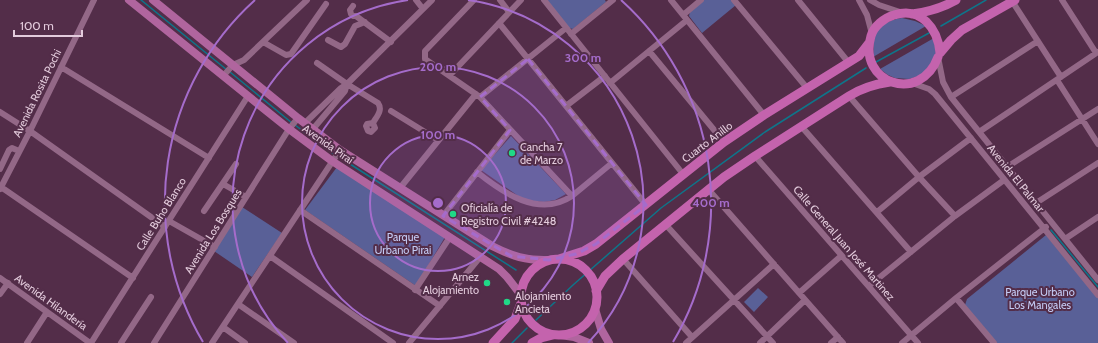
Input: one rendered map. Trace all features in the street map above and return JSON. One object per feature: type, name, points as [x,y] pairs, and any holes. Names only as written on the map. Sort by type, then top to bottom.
[{"type":"highway","points":[[956,0],[942,3],[928,12],[896,14],[882,21],[872,34],[869,43],[869,57],[882,77],[890,82],[898,84],[912,83],[921,80],[929,74],[935,66],[939,55],[951,40],[962,30],[1013,1]]},
{"type":"highway","points":[[908,14],[917,16],[928,23],[939,44],[939,55]]},
{"type":"highway","name":"Cuarto Anillo","points":[[559,259],[584,251],[596,244],[724,142],[764,115],[849,63],[859,56],[869,43]]},
{"type":"highway","points":[[596,291],[605,276],[623,259],[708,189],[800,126],[849,96],[861,89],[875,84],[890,82]]},
{"type":"highway","points":[[493,343],[515,319],[521,298],[522,287],[529,273],[535,267],[549,260],[559,259],[567,260],[580,266],[587,272],[593,281],[596,291],[597,300],[591,317],[578,330],[569,334],[541,338],[532,343]]},
{"type":"highway","points":[[521,298],[527,317],[539,329],[557,335]]},
{"type":"main road","name":"Avenida Piraí","points":[[129,0],[224,74],[248,96],[333,160],[499,269],[507,277],[521,298]]},
{"type":"main road","name":"Avenida Piraí","points":[[153,0],[231,66],[297,119],[313,129],[339,151],[492,246],[511,256],[524,259],[549,260]]},
{"type":"main road","points":[[595,309],[601,329],[609,343]]},
{"type":"main road","points":[[557,335],[574,338],[589,343]]},
{"type":"street","name":"Avenida Rosita Pochi","points":[[0,188],[30,131],[94,0]]},
{"type":"street","points":[[224,74],[231,66],[244,60],[307,0]]},
{"type":"street","points":[[416,0],[423,9]]},
{"type":"street","points":[[305,123],[391,42],[432,0]]},
{"type":"street","points":[[474,0],[425,51],[424,56],[427,61],[478,95],[572,196]]},
{"type":"street","points":[[500,0],[509,12]]},
{"type":"street","points":[[450,75],[521,0]]},
{"type":"street","points":[[544,0],[683,174]]},
{"type":"street","points":[[671,0],[764,115]]},
{"type":"street","points":[[610,83],[649,51],[701,0]]},
{"type":"street","points":[[734,0],[807,88]]},
{"type":"street","points":[[798,0],[849,63]]},
{"type":"street","points":[[859,0],[867,15],[872,34]]},
{"type":"street","points":[[870,0],[879,5],[908,14]]},
{"type":"street","points":[[979,132],[1097,53],[1062,0]]},
{"type":"street","points":[[571,34],[610,1]]},
{"type":"street","points":[[1013,1],[1038,40],[1082,119],[1098,144]]},
{"type":"street","points":[[263,42],[286,55],[291,54],[326,4]]},
{"type":"street","points":[[353,6],[350,10],[350,14],[365,22],[391,42]]},
{"type":"street","points":[[328,40],[341,47],[354,26],[365,22]]},
{"type":"street","points":[[499,23],[646,205]]},
{"type":"street","points":[[400,188],[438,140],[478,95],[528,59],[566,28]]},
{"type":"street","points":[[951,97],[1038,40]]},
{"type":"street","points":[[649,51],[724,142]]},
{"type":"street","name":"Avenida El Palmar","points":[[939,55],[943,82],[951,97],[1098,280]]},
{"type":"street","points":[[317,63],[378,103],[380,106],[380,112],[372,123]]},
{"type":"street","points":[[61,67],[209,158]]},
{"type":"street","points":[[566,106],[605,76]]},
{"type":"street","name":"Avenida El Palmar","points":[[912,83],[929,89],[935,94],[1098,295]]},
{"type":"street","points":[[313,129],[346,92],[347,84]]},
{"type":"street","name":"Calle Buho Blanco","points":[[90,343],[166,227],[248,96]]},
{"type":"street","points":[[849,96],[955,216]]},
{"type":"street","points":[[1007,167],[1098,109]]},
{"type":"street","points":[[391,111],[438,140]]},
{"type":"street","points":[[0,112],[30,131],[166,227]]},
{"type":"street","name":"Avenida Los Bosques","points":[[154,343],[297,119]]},
{"type":"street","points":[[965,130],[968,125],[972,124]]},
{"type":"street","points":[[800,126],[911,252]]},
{"type":"street","points":[[443,216],[510,130]]},
{"type":"street","points":[[876,212],[970,138]]},
{"type":"street","name":"Avenida Rosita Pochi","points":[[0,169],[9,150],[12,148],[19,151]]},
{"type":"street","points":[[212,343],[339,151]]},
{"type":"street","name":"Calle General Juan José Martinez","points":[[755,156],[918,343]]},
{"type":"street","points":[[477,172],[512,196],[526,203],[554,203],[572,196],[612,163]]},
{"type":"street","points":[[1036,203],[1098,163]]},
{"type":"street","points":[[204,211],[236,164]]},
{"type":"street","points":[[869,286],[955,216],[1004,180]]},
{"type":"street","points":[[223,184],[246,197]]},
{"type":"street","points":[[0,188],[133,278]]},
{"type":"street","points":[[708,189],[843,343]]},
{"type":"street","points":[[300,210],[440,306]]},
{"type":"street","points":[[1065,239],[1098,217]]},
{"type":"street","points":[[169,221],[215,247]]},
{"type":"street","points":[[902,343],[956,298],[1052,223]]},
{"type":"street","points":[[666,225],[773,343]]},
{"type":"street","points":[[415,290],[450,237]]},
{"type":"street","points":[[270,256],[393,343]]},
{"type":"street","points":[[409,343],[481,256]]},
{"type":"street","points":[[799,293],[841,256]]},
{"type":"street","points":[[623,259],[692,337]]},
{"type":"street","points":[[686,343],[774,264]]},
{"type":"street","points":[[1092,272],[1098,268]]},
{"type":"street","name":"Avenida Hilandería","points":[[0,278],[90,343]]},
{"type":"street","points":[[0,294],[8,283]]},
{"type":"street","points":[[121,343],[151,297]]},
{"type":"street","points":[[956,298],[994,343]]},
{"type":"street","points":[[760,343],[806,300]]},
{"type":"street","points":[[238,304],[294,343]]},
{"type":"street","points":[[27,343],[47,312]]},
{"type":"street","points":[[223,328],[245,343]]},
{"type":"street","points":[[831,343],[838,337]]},
{"type":"highlighted area","points":[[528,59],[646,205],[596,244],[576,254],[549,260],[511,256],[443,216],[510,130],[480,97]]},
{"type":"green space","points":[[547,0],[605,0],[606,2],[573,29],[569,28]]},
{"type":"green space","points":[[704,0],[732,0],[736,5],[702,33],[689,16],[690,12]]},
{"type":"green space","points":[[902,18],[915,21],[926,26],[873,57],[875,35],[879,28],[886,23]]},
{"type":"green space","points":[[934,38],[936,53],[934,59],[922,75],[909,79],[895,78],[880,69]]},
{"type":"green space","name":"Cancha 7 de Marzo","points":[[511,136],[566,194],[555,200],[544,202],[524,200],[481,170]]},
{"type":"green space","name":"Parque Urbano Pirai","points":[[337,167],[445,237],[416,286],[305,210]]},
{"type":"green space","points":[[242,207],[282,233],[252,277],[214,251]]},
{"type":"green space","name":"Parque Urbano Los Mangales","points":[[1046,235],[1098,298],[1098,343],[997,343],[965,305],[967,299]]},
{"type":"green space","points":[[758,288],[768,297],[754,312],[744,302]]},
{"type":"waterway","points":[[141,0],[227,70]]},
{"type":"waterway","points":[[941,26],[986,0]]},
{"type":"waterway","points":[[876,62],[929,33]]},
{"type":"waterway","points":[[536,320],[573,285],[661,208],[765,132],[866,68]]},
{"type":"waterway","points":[[230,72],[292,123]]},
{"type":"waterway","points":[[295,125],[335,155]]},
{"type":"waterway","points":[[339,157],[516,270]]},
{"type":"waterway","points":[[1051,230],[1098,287]]},
{"type":"waterway","points":[[512,343],[527,328]]},
{"type":"place","name":"Cancha 7 de Marzo","points":[[512,153]]},
{"type":"place","name":"Oficialía de Registro Civil #4248","points":[[453,214]]},
{"type":"place","name":"Arnez Alojamiento","points":[[487,283]]},
{"type":"place","name":"Alojamiento Ancieta","points":[[507,302]]}]
